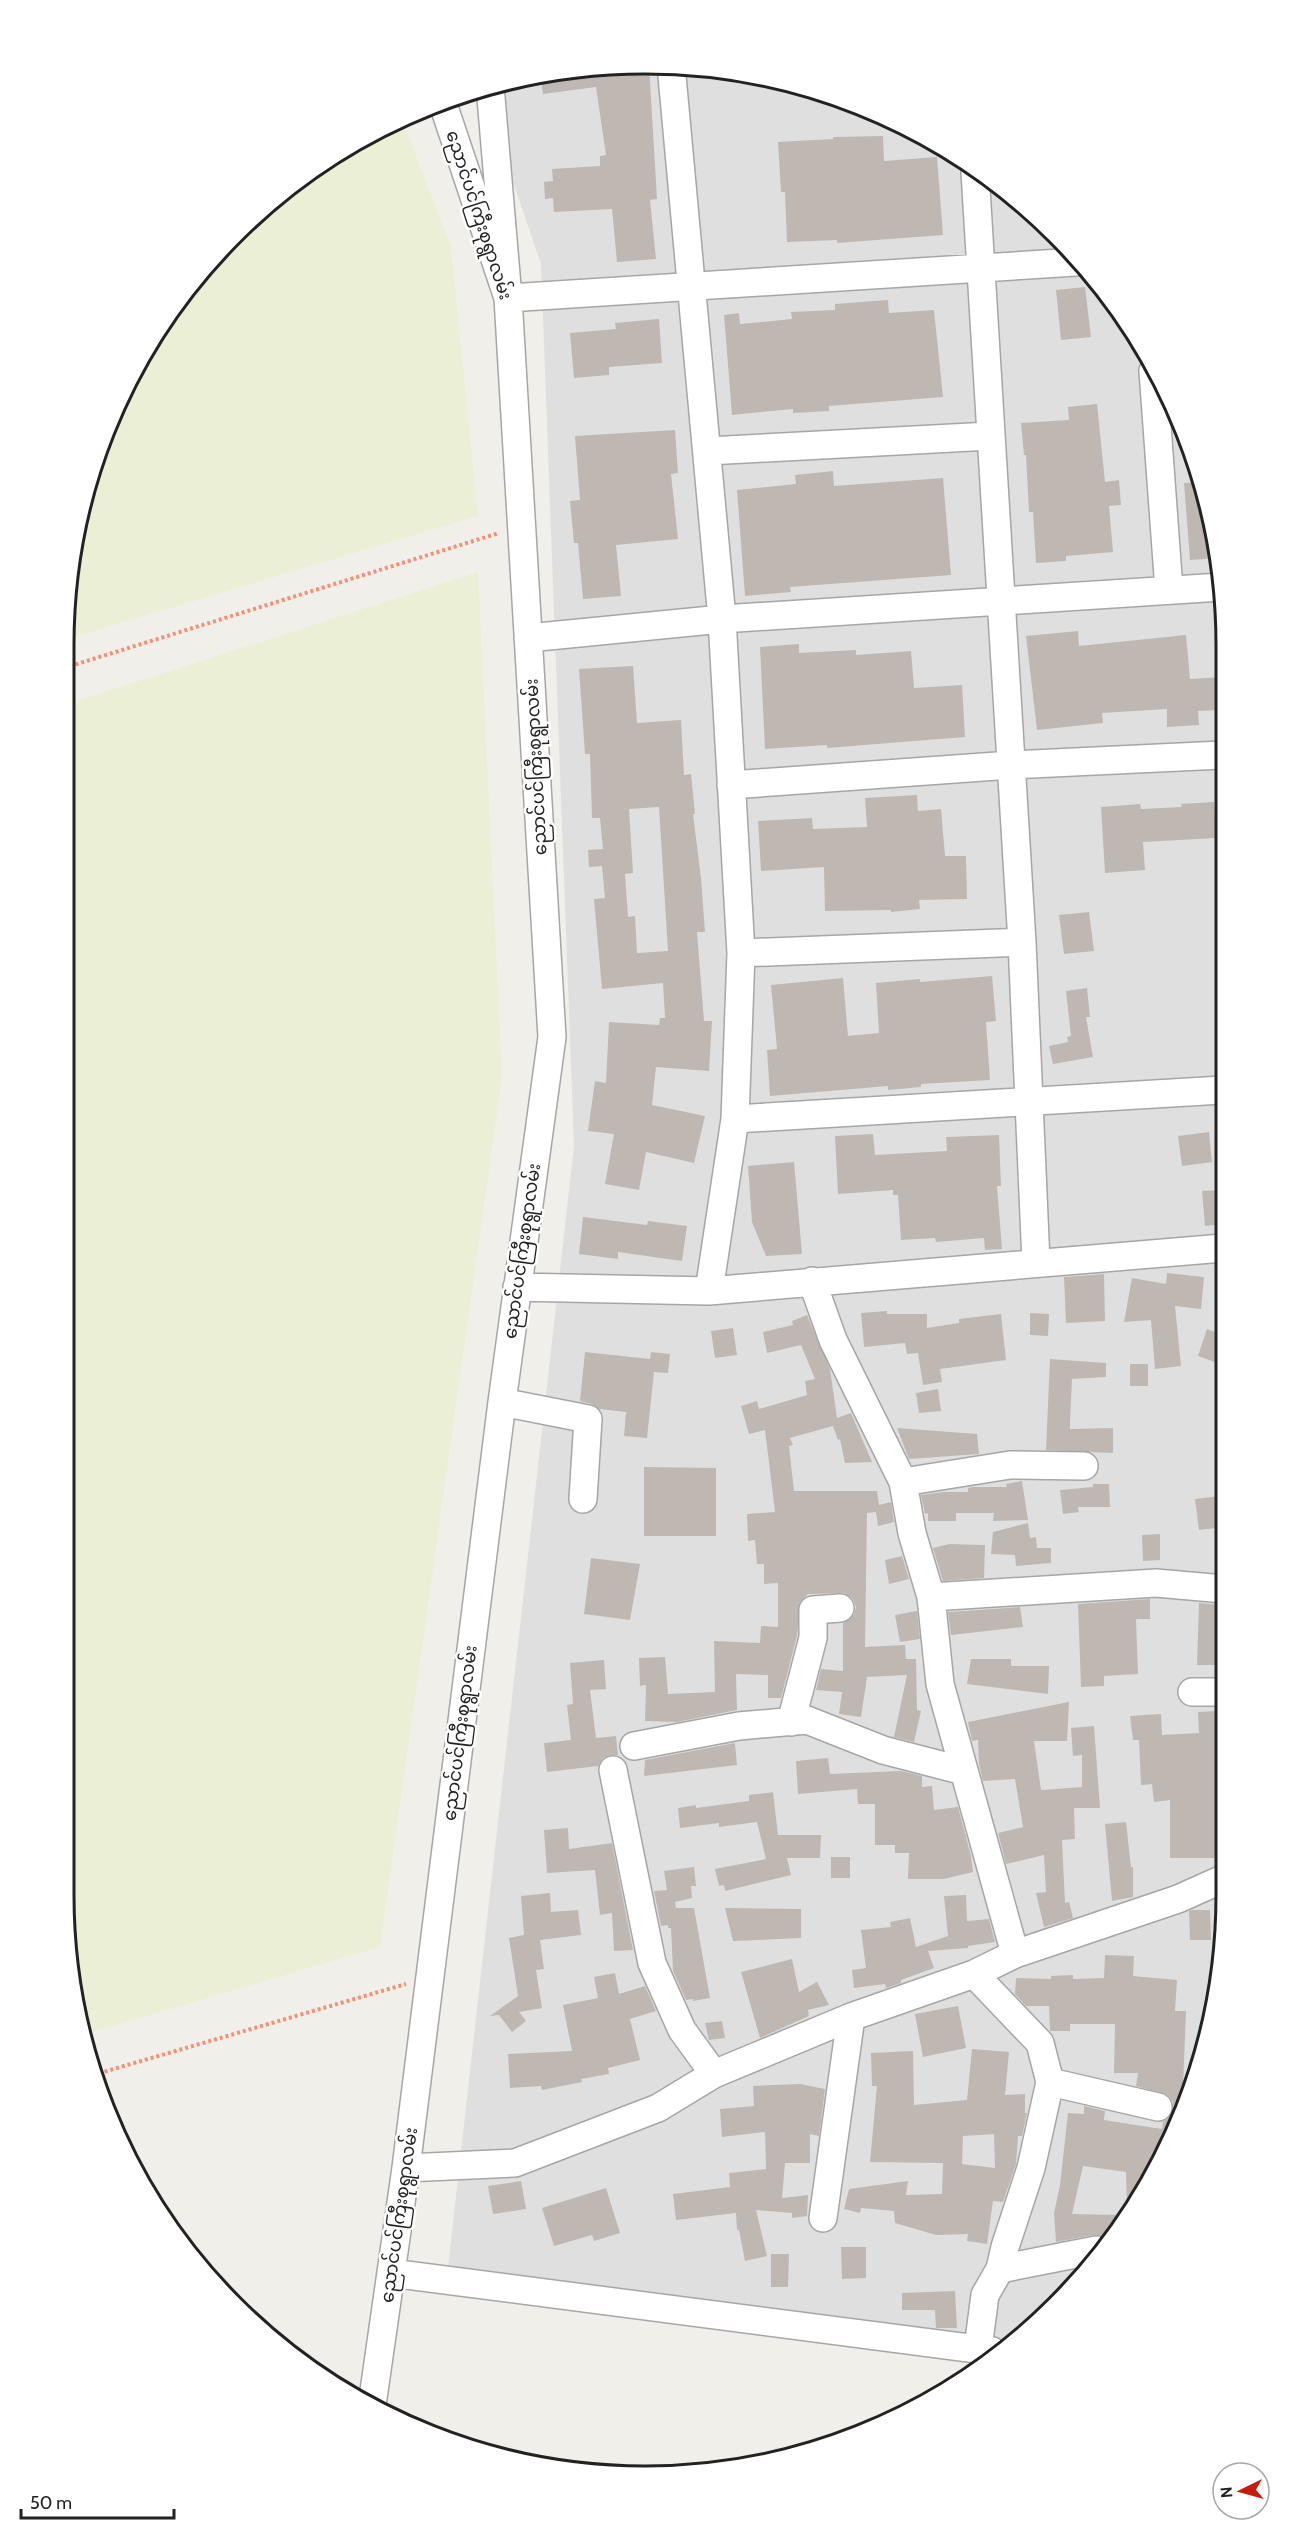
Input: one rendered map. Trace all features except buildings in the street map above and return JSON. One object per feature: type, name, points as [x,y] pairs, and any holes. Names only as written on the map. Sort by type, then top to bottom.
[{"type":"street","points":[[672,75],[722,619],[741,953],[735,1119],[709,1291]]},
{"type":"street","points":[[491,95],[508,298],[1069,262]]},
{"type":"street","name":"ညောင်ပင်ကြီးစုရွာလမ်း","points":[[373,2397],[406,2169],[502,1402],[552,1037],[508,298],[445,110]]},
{"type":"street","points":[[975,179],[1022,942],[1036,1262]]},
{"type":"street","points":[[1154,387],[1169,590]]},
{"type":"street","points":[[708,451],[990,436]]},
{"type":"street","points":[[528,638],[722,619],[1212,587]]},
{"type":"street","points":[[731,785],[1011,765],[1216,755]]},
{"type":"street","points":[[741,953],[1022,942]]},
{"type":"street","points":[[735,1119],[1216,1090]]},
{"type":"street","points":[[517,1287],[709,1291],[1216,1249]]},
{"type":"street","points":[[812,1281],[833,1340],[903,1482],[912,1533],[931,1597],[940,1684],[1015,1954]]},
{"type":"street","points":[[502,1402],[588,1419],[583,1499]]},
{"type":"street","points":[[903,1482],[1010,1465],[1083,1466]]},
{"type":"street","points":[[931,1597],[1156,1583],[1216,1588]]},
{"type":"street","points":[[791,1722],[813,1638],[813,1610],[840,1608]]},
{"type":"street","points":[[1192,1692],[1216,1692]]},
{"type":"street","points":[[634,1746],[739,1726],[807,1720],[883,1750],[964,1771]]},
{"type":"street","points":[[613,1770],[652,1963],[682,2030],[714,2074]]},
{"type":"street","points":[[406,2169],[515,2163],[658,2108],[714,2074],[851,2017],[974,1974],[1015,1954],[1178,1899],[1216,1882]]},
{"type":"street","points":[[391,2272],[985,2349],[985,2295],[1000,2269],[1031,2168],[1050,2082],[1040,2043],[974,1974]]},
{"type":"street","points":[[823,2218],[851,2017]]},
{"type":"street","points":[[1050,2082],[1158,2107]]},
{"type":"street","points":[[1000,2269],[1090,2251]]},
{"type":"path","points":[[74,665],[521,526]]},
{"type":"path","points":[[102,2072],[429,1978]]},
{"type":"shaded area","points":[[644,74],[682,75],[756,84],[828,104],[863,117],[930,150],[992,191],[1048,241],[1098,297],[1139,359],[1157,392],[1185,461],[1205,533],[1211,570],[1216,644],[1216,1894],[1211,1969],[1205,2006],[1185,2078],[1157,2147],[1139,2180],[1098,2242],[1074,2271],[1021,2324],[984,2353],[448,2267],[574,1146],[541,264],[484,97],[533,84],[570,78]]},
{"type":"green space","points":[[405,126],[451,247],[478,516],[74,637],[78,570],[84,533],[104,461],[132,392],[170,327],[215,268],[268,215],[327,170]]},
{"type":"green space","points":[[478,572],[502,1077],[380,1947],[91,2033],[78,1969],[74,1894],[74,702]]}]
